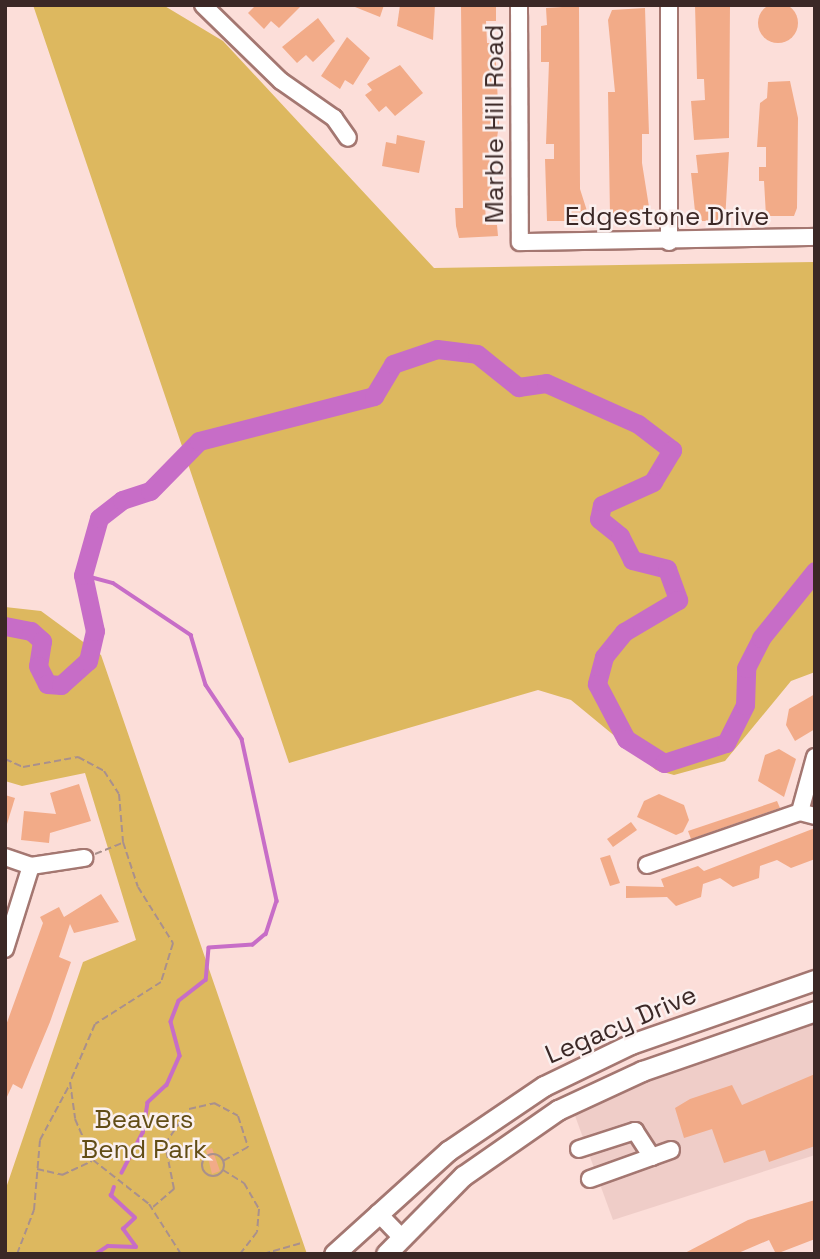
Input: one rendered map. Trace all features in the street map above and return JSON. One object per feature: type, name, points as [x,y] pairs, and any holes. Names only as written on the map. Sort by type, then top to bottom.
[{"type":"main road","name":"Legacy Drive","points":[[334,1254],[478,1127],[544,1086],[631,1045],[815,980]]},
{"type":"main road","name":"Legacy Drive","points":[[386,1254],[463,1176],[558,1110],[642,1071],[815,1011]]},
{"type":"main road","points":[[631,1045],[642,1071]]},
{"type":"main road","points":[[544,1086],[558,1110]]},
{"type":"street","points":[[204,5],[281,81],[334,118],[348,138]]},
{"type":"street","name":"Marble Hill Road","points":[[519,5],[520,242]]},
{"type":"street","points":[[669,5],[670,242]]},
{"type":"street","name":"Edgestone Drive","points":[[520,242],[670,242],[815,237]]},
{"type":"street","points":[[647,865],[807,814],[815,757]]},
{"type":"street","points":[[5,857],[31,866],[84,858]]},
{"type":"street","points":[[5,949],[31,866]]},
{"type":"street","points":[[579,1149],[635,1131],[652,1157]]},
{"type":"street","points":[[590,1179],[671,1150]]},
{"type":"street","points":[[378,1213],[402,1238]]},
{"type":"path","points":[[5,759],[23,767],[66,758],[93,763],[117,784],[123,842],[174,956],[153,989],[95,1024],[70,1082],[40,1140],[34,1210],[17,1253]]},
{"type":"path","points":[[84,858],[123,842]]},
{"type":"path","points":[[70,1082],[75,1119],[93,1160],[152,1208],[181,1254]]},
{"type":"path","points":[[152,1208],[174,1189],[165,1144],[189,1109],[214,1103],[238,1116],[248,1147],[223,1161]]},
{"type":"path","points":[[223,1161],[210,1154],[201,1163],[211,1177],[223,1170]]},
{"type":"path","points":[[37,1169],[62,1175],[93,1160]]},
{"type":"path","points":[[223,1161],[223,1170]]},
{"type":"path","points":[[223,1170],[244,1183],[259,1209],[257,1232],[240,1254]]},
{"type":"path","points":[[263,1254],[301,1244]]},
{"type":"shaded area","points":[[815,1020],[815,1155],[613,1220],[574,1113],[657,1075]]},
{"type":"green space","points":[[33,5],[163,5],[223,41],[434,268],[815,262],[815,672],[791,681],[725,761],[674,775],[656,770],[571,700],[538,690],[289,763]]},
{"type":"green space","name":"Beavers Bend Park","points":[[5,607],[41,611],[101,655],[307,1254],[5,1254],[5,1191],[83,962],[136,940],[85,773],[22,786],[5,781]]},
{"type":"building","points":[[778,3],[792,9],[798,23],[792,37],[778,43],[764,37],[758,23],[764,9]]},
{"type":"building","points":[[256,5],[302,5],[279,28],[271,21],[264,29],[248,13]]},
{"type":"building","points":[[350,5],[384,5],[380,17]]},
{"type":"building","points":[[400,5],[435,5],[433,40],[397,26]]},
{"type":"building","points":[[461,5],[496,5],[496,21],[486,21],[487,43],[495,43],[499,124],[496,145],[488,146],[494,202],[485,202],[486,225],[497,225],[498,236],[459,238],[456,226],[455,208],[463,208]]},
{"type":"building","points":[[695,5],[730,5],[729,138],[694,140],[691,101],[705,100],[704,79],[697,79]]},
{"type":"building","points":[[579,6],[580,189],[587,211],[584,221],[547,221],[545,159],[554,159],[554,144],[546,144],[549,62],[541,62],[541,26],[547,25],[546,8]]},
{"type":"building","points":[[645,8],[649,134],[642,134],[642,163],[649,207],[643,207],[643,217],[610,216],[608,92],[615,92],[608,20],[612,10]]},
{"type":"building","points":[[318,18],[335,41],[313,62],[306,55],[297,63],[282,47]]},
{"type":"building","points":[[347,37],[370,58],[353,85],[345,80],[340,89],[321,76]]},
{"type":"building","points":[[400,65],[423,93],[395,116],[386,106],[379,112],[365,95],[372,90],[367,84]]},
{"type":"building","points":[[790,81],[798,118],[797,208],[794,216],[766,216],[764,181],[759,181],[759,167],[766,167],[766,147],[757,147],[760,103],[767,98],[768,82]]},
{"type":"building","points":[[397,135],[425,141],[419,173],[382,166],[386,142],[396,144]]},
{"type":"building","points":[[729,152],[725,221],[696,221],[691,173],[698,173],[696,155]]},
{"type":"building","points":[[815,694],[815,729],[795,741],[786,725],[789,709]]},
{"type":"building","points":[[779,749],[796,759],[784,797],[758,781],[765,755]]},
{"type":"building","points":[[79,784],[91,821],[50,833],[49,843],[21,840],[24,811],[56,814],[50,793]]},
{"type":"building","points":[[659,794],[684,805],[689,820],[683,832],[676,835],[637,817],[644,801]]},
{"type":"building","points":[[5,795],[15,798],[7,824],[5,824]]},
{"type":"building","points":[[777,801],[780,808],[691,839],[688,831]]},
{"type":"building","points":[[631,822],[637,830],[613,847],[607,839]]},
{"type":"building","points":[[815,828],[815,859],[791,868],[777,860],[760,866],[759,878],[733,887],[720,878],[703,884],[701,897],[676,906],[667,897],[626,898],[626,886],[664,887],[661,879],[698,866],[704,871]]},
{"type":"building","points":[[610,855],[620,883],[610,886],[600,858]]},
{"type":"building","points":[[101,894],[119,922],[74,933],[70,924],[59,957],[71,962],[50,1022],[22,1089],[13,1084],[5,1101],[5,1028],[43,923],[40,917],[59,907],[64,917]]},
{"type":"building","points":[[815,1074],[815,1146],[769,1162],[765,1150],[724,1163],[712,1129],[684,1138],[675,1108],[690,1099],[732,1085],[742,1105]]},
{"type":"building","points":[[212,1148],[220,1171],[212,1174],[206,1150]]},
{"type":"building","points":[[815,1200],[815,1239],[776,1254],[769,1240],[736,1254],[683,1254],[748,1220]]},
{"type":"waterway","points":[[5,626],[31,631],[42,641],[38,666],[47,684],[61,685],[88,661],[95,631],[83,575],[99,518],[122,500],[150,491],[199,441],[374,396],[393,364],[437,349],[477,354],[518,387],[546,383],[638,424],[672,450],[653,482],[602,505],[599,519],[620,536],[632,560],[667,569],[678,600],[624,632],[604,657],[597,684],[626,739],[664,763],[726,743],[745,705],[746,668],[761,638],[815,571]]},
{"type":"waterway","points":[[83,575],[113,583],[191,635],[206,685],[242,739],[277,901],[266,934],[253,945],[209,948],[206,980],[179,1001],[171,1022],[180,1056],[167,1085],[148,1103],[143,1133],[122,1173]]},
{"type":"waterway","points":[[96,1254],[108,1246],[136,1247],[123,1229],[135,1218],[111,1196],[114,1187]]}]
